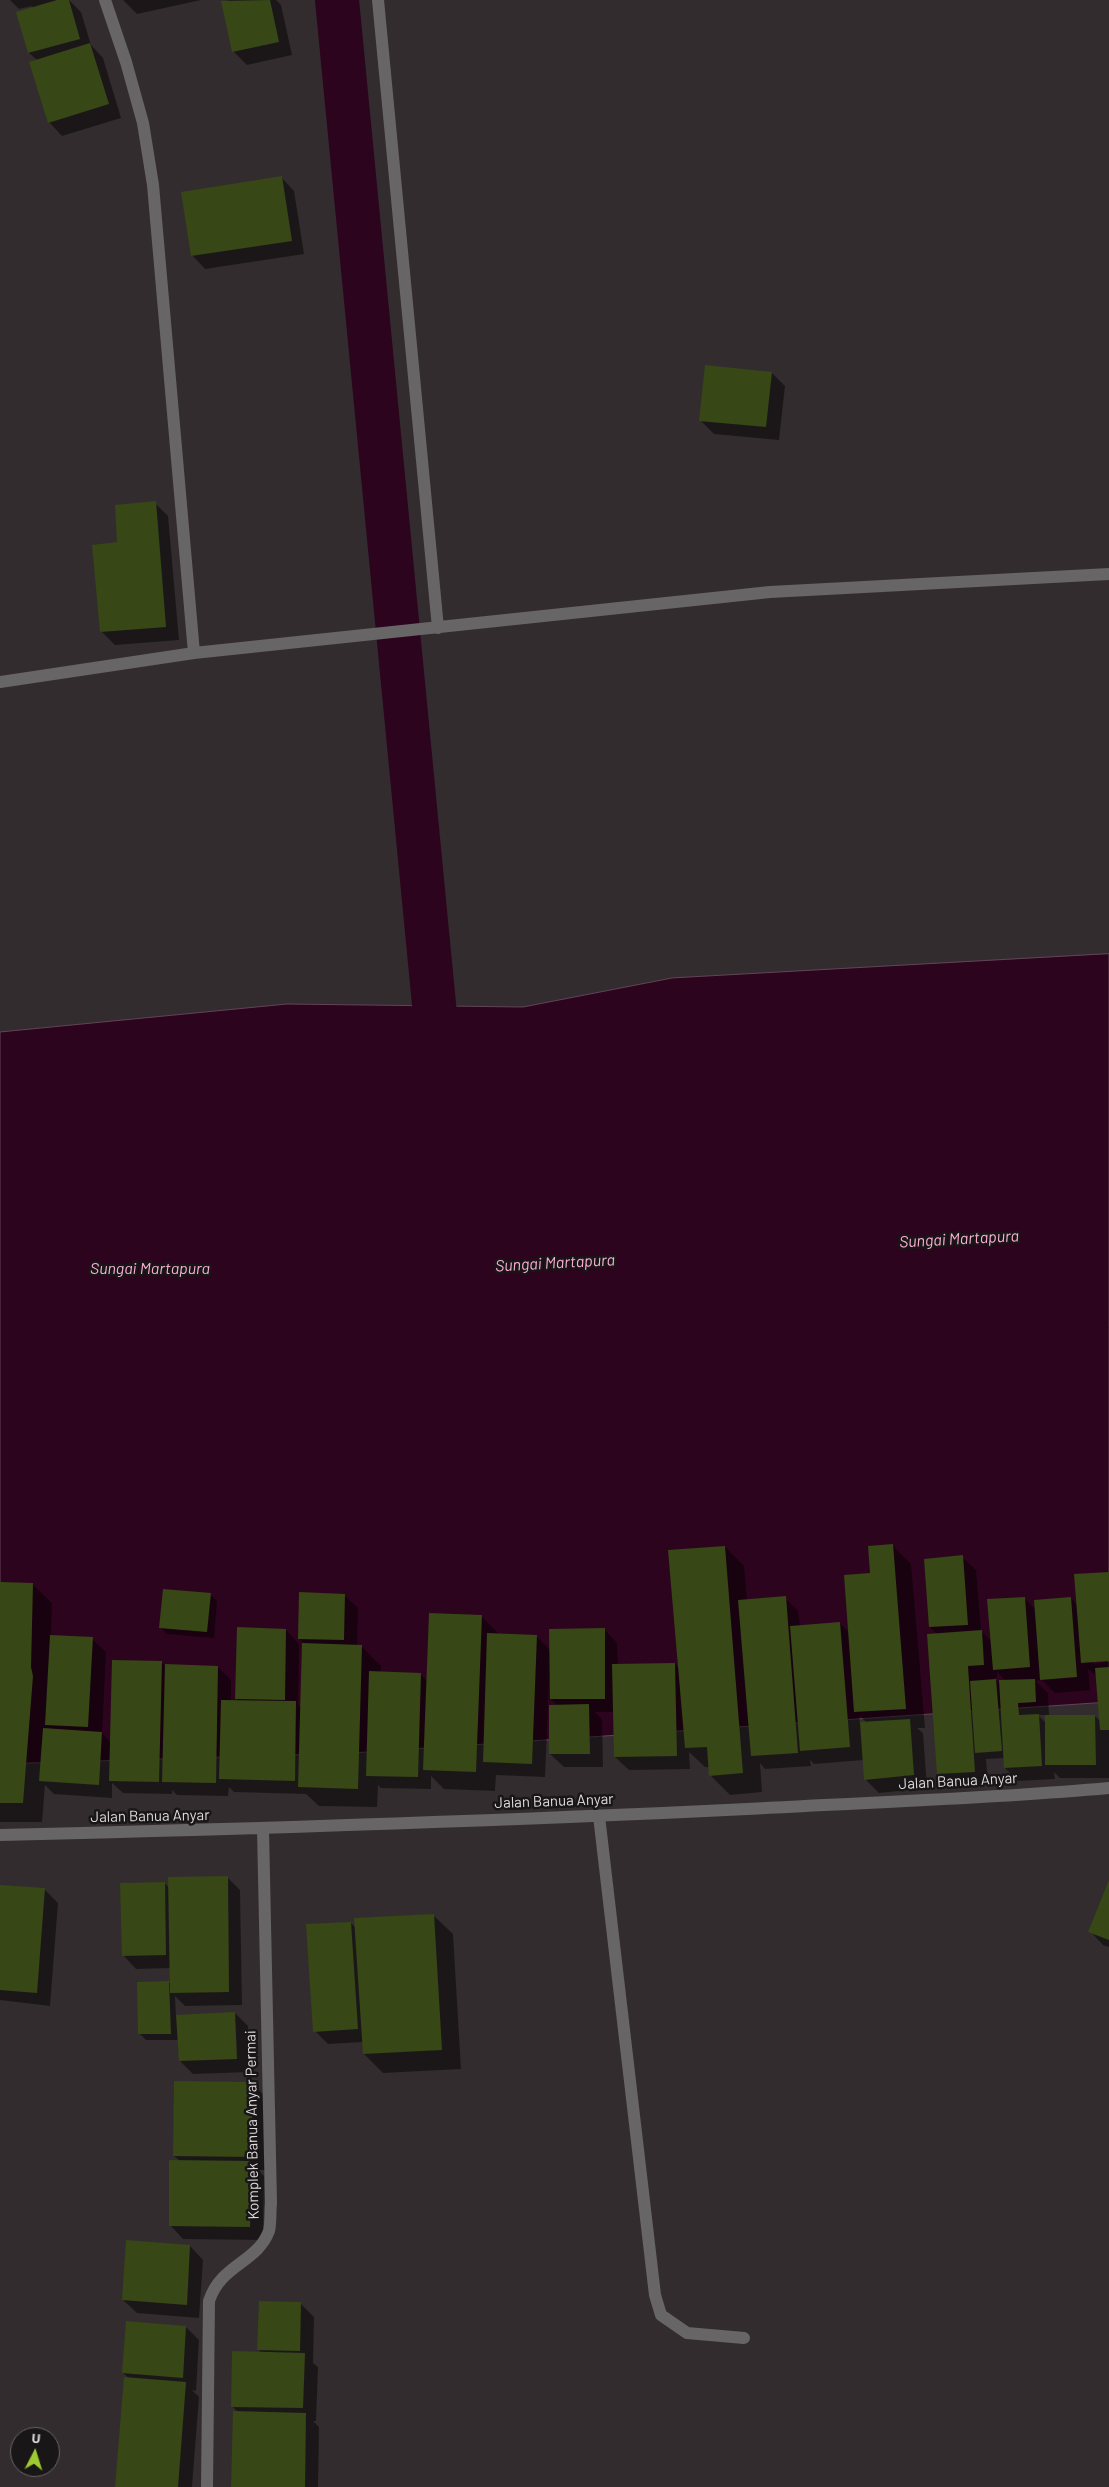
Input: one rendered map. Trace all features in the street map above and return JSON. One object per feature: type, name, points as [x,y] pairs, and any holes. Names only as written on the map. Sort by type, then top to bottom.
[{"type":"street","points":[[106,0],[143,123],[153,185],[194,653]]},
{"type":"street","points":[[378,0],[438,628]]},
{"type":"street","points":[[0,682],[194,653],[770,592],[1109,574]]},
{"type":"street","name":"Jalan Banua Anyar","points":[[0,1835],[263,1829],[599,1816],[964,1798],[1109,1788]]},
{"type":"street","points":[[599,1816],[660,2315],[687,2332],[744,2338]]},
{"type":"street","name":"Komplek Banua Anyar Permai","points":[[207,2487],[209,2301],[213,2289],[221,2277],[252,2254],[263,2241],[269,2229],[271,2193],[263,1829]]},
{"type":"water","name":"Sungai Martapura","points":[[1109,954],[1109,1702],[352,1753],[0,1764],[0,1032],[287,1004],[523,1007],[672,978]]},
{"type":"building","points":[[57,0],[69,0],[80,39],[28,53],[16,12]]},
{"type":"building","points":[[270,0],[279,42],[232,52],[221,1]]},
{"type":"building","points":[[90,43],[109,104],[48,123],[29,62]]},
{"type":"building","points":[[282,176],[292,241],[191,256],[181,192]]},
{"type":"building","points":[[705,365],[772,372],[766,427],[699,421]]},
{"type":"building","points":[[156,501],[166,627],[100,632],[92,545],[117,542],[115,505]]},
{"type":"building","points":[[893,1544],[906,1709],[854,1712],[844,1575],[870,1573],[868,1546]]},
{"type":"building","points":[[725,1546],[743,1773],[709,1776],[707,1747],[685,1748],[668,1550]]},
{"type":"building","points":[[963,1555],[968,1625],[929,1627],[924,1559]]},
{"type":"building","points":[[1109,1572],[1109,1661],[1081,1663],[1074,1574]]},
{"type":"building","points":[[0,1582],[33,1583],[31,1667],[33,1676],[23,1803],[0,1803]]},
{"type":"building","points":[[163,1589],[211,1593],[207,1632],[159,1628]]},
{"type":"building","points":[[299,1592],[345,1594],[344,1640],[298,1639]]},
{"type":"building","points":[[786,1596],[798,1753],[751,1756],[738,1600]]},
{"type":"building","points":[[1025,1597],[1030,1667],[993,1670],[987,1599]]},
{"type":"building","points":[[1071,1597],[1077,1677],[1040,1680],[1034,1600]]},
{"type":"building","points":[[429,1613],[482,1615],[476,1772],[423,1770]]},
{"type":"building","points":[[840,1622],[850,1747],[800,1751],[790,1626]]},
{"type":"building","points":[[237,1627],[286,1629],[285,1700],[235,1699]]},
{"type":"building","points":[[605,1628],[605,1699],[550,1699],[549,1629]]},
{"type":"building","points":[[982,1630],[984,1665],[968,1666],[975,1772],[937,1774],[927,1634]]},
{"type":"building","points":[[487,1633],[537,1635],[532,1764],[483,1762]]},
{"type":"building","points":[[50,1635],[93,1637],[88,1727],[45,1725]]},
{"type":"building","points":[[302,1643],[362,1645],[358,1789],[298,1787]]},
{"type":"building","points":[[112,1660],[162,1661],[159,1782],[109,1781]]},
{"type":"building","points":[[675,1663],[677,1756],[614,1757],[612,1664]]},
{"type":"building","points":[[165,1664],[218,1666],[216,1783],[162,1782]]},
{"type":"building","points":[[1109,1667],[1109,1730],[1100,1730],[1095,1668]]},
{"type":"building","points":[[369,1671],[421,1673],[418,1777],[366,1776]]},
{"type":"building","points":[[996,1679],[1002,1751],[975,1753],[970,1681]]},
{"type":"building","points":[[1035,1679],[1036,1702],[1018,1703],[1019,1715],[1039,1714],[1042,1766],[1004,1768],[999,1680]]},
{"type":"building","points":[[221,1700],[296,1701],[295,1781],[219,1779]]},
{"type":"building","points":[[589,1704],[590,1754],[549,1754],[549,1705]]},
{"type":"building","points":[[1045,1715],[1095,1715],[1096,1765],[1045,1765]]},
{"type":"building","points":[[910,1719],[914,1775],[864,1780],[860,1722]]},
{"type":"building","points":[[43,1728],[102,1732],[99,1785],[39,1781]]},
{"type":"building","points":[[228,1876],[229,1992],[170,1993],[168,1877]]},
{"type":"building","points":[[1109,1880],[1109,1940],[1088,1932]]},
{"type":"building","points":[[165,1882],[166,1955],[122,1956],[120,1883]]},
{"type":"building","points":[[0,1885],[45,1888],[37,1993],[0,1990]]},
{"type":"building","points":[[434,1914],[442,2050],[363,2054],[354,1918]]},
{"type":"building","points":[[351,1922],[358,2029],[313,2032],[306,1924]]},
{"type":"building","points":[[169,1981],[171,2034],[138,2034],[137,1982]]},
{"type":"building","points":[[235,2012],[237,2059],[179,2061],[176,2015]]},
{"type":"building","points":[[174,2081],[253,2082],[252,2157],[173,2156]]},
{"type":"building","points":[[169,2160],[251,2161],[250,2227],[169,2226]]},
{"type":"building","points":[[126,2240],[190,2245],[187,2305],[122,2300]]},
{"type":"building","points":[[259,2301],[301,2302],[300,2351],[257,2350]]},
{"type":"building","points":[[126,2321],[186,2326],[183,2378],[122,2373]]},
{"type":"building","points":[[232,2351],[305,2353],[303,2408],[231,2407]]},
{"type":"building","points":[[124,2377],[186,2382],[178,2487],[115,2487]]},
{"type":"building","points":[[233,2411],[306,2413],[305,2487],[231,2487]]},
{"type":"waterway","points":[[337,0],[440,1066]]}]
